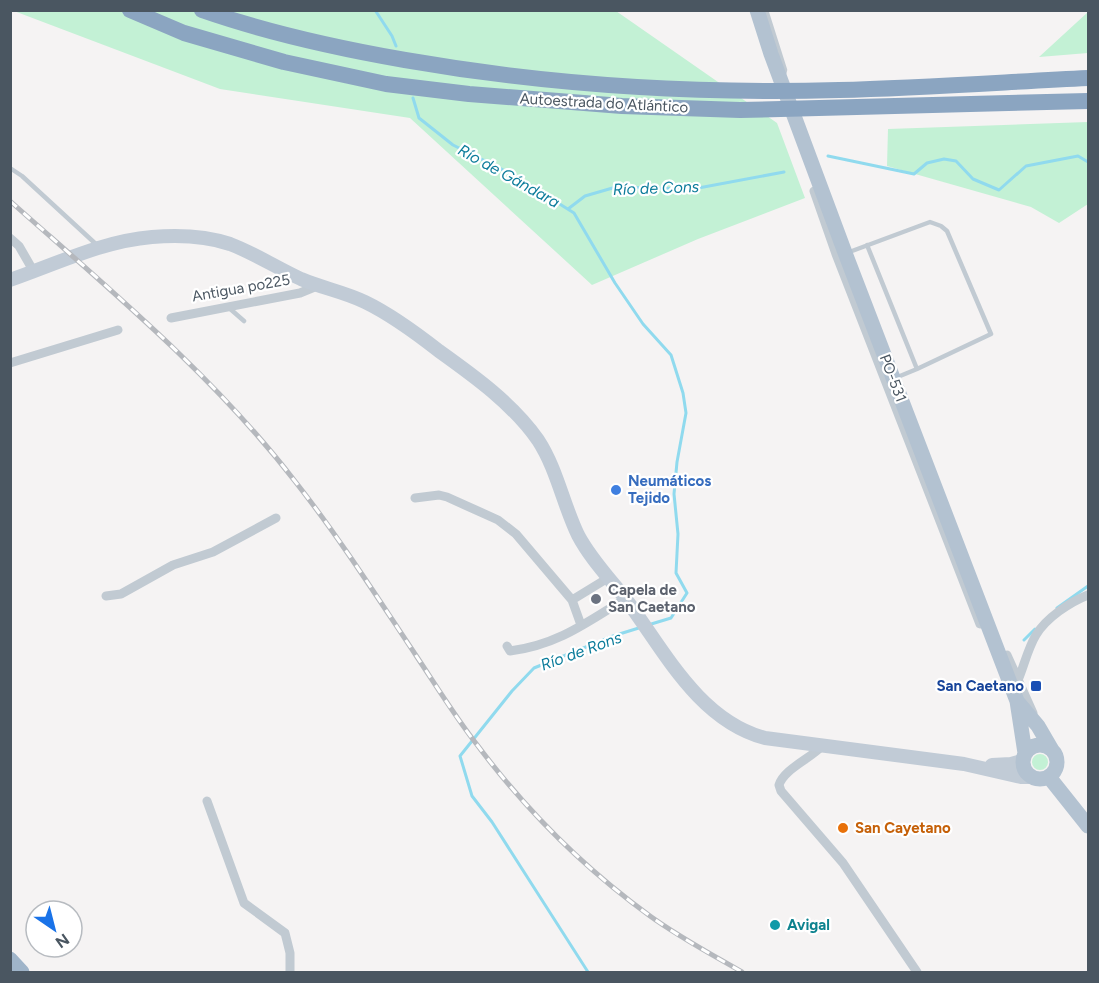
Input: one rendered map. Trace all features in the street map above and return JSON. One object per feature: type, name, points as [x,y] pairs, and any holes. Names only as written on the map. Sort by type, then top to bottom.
[{"type":"highway","name":"Autoestrada do Atlántico","points":[[130,10],[184,33],[273,59],[386,84],[469,94],[622,106],[740,110],[1089,101]]},
{"type":"highway","name":"Autoestrada do Atlántico","points":[[202,10],[279,33],[337,47],[460,70],[639,88],[750,91],[840,90],[1089,78]]},
{"type":"highway","points":[[10,959],[22,972]]},
{"type":"main road","name":"PO-531","points":[[757,10],[781,82],[1017,701]]},
{"type":"main road","points":[[10,280],[100,248],[153,237],[197,237],[240,248],[316,286],[354,297],[391,316],[458,365],[515,413],[543,448],[578,535],[703,702],[728,722],[765,738],[970,765],[1040,779],[1049,777],[1057,763],[1052,750],[1044,745],[1038,745],[1032,746],[1024,757],[1011,764],[970,765]]},
{"type":"main road","points":[[1017,701],[1038,726]]},
{"type":"main road","points":[[1017,701],[1024,769],[1031,777]]},
{"type":"main road","name":"PO-531","points":[[1038,726],[1052,750]]},
{"type":"main road","points":[[1049,777],[1089,826]]},
{"type":"street","name":"PO-531","points":[[801,135],[852,251],[900,376],[917,429],[1038,726]]},
{"type":"street","name":"PO-531","points":[[801,135],[836,254],[1022,736]]},
{"type":"street","points":[[10,238],[19,246],[34,272]]},
{"type":"street","name":"Antigua po225","points":[[171,318],[300,293],[316,286]]},
{"type":"street","points":[[10,363],[118,330]]},
{"type":"street","points":[[415,498],[439,495],[447,497],[498,520],[516,534],[572,600],[581,625]]},
{"type":"street","points":[[106,596],[121,594],[173,565],[213,552],[276,518]]},
{"type":"street","points":[[572,600],[608,578]]},
{"type":"street","points":[[1018,680],[1035,636],[1045,624],[1061,611],[1089,595]]},
{"type":"street","points":[[507,646],[510,651],[532,648],[571,632],[625,599]]},
{"type":"street","points":[[822,746],[813,756],[782,777],[779,785],[843,863],[917,972]]},
{"type":"street","points":[[207,801],[244,903],[285,933],[290,953],[290,972]]},
{"type":"lane","points":[[766,10],[785,70],[781,82]]},
{"type":"lane","points":[[10,168],[100,248]]},
{"type":"lane","points":[[852,251],[930,222],[941,226],[947,231],[991,334],[900,376]]},
{"type":"lane","points":[[867,245],[917,369]]},
{"type":"lane","points":[[227,306],[244,321]]},
{"type":"green space","points":[[14,11],[616,11],[777,123],[805,198],[698,239],[592,285],[410,118],[220,89]]},
{"type":"green space","points":[[1088,12],[1088,53],[1039,57]]},
{"type":"green space","points":[[1088,122],[1088,204],[1059,223],[1031,207],[887,166],[888,129]]},
{"type":"green space","points":[[1040,754],[1048,762],[1040,770],[1032,762]]},
{"type":"waterway","name":"Río de Gándara","points":[[375,10],[396,46]]},
{"type":"waterway","name":"Río de Gándara","points":[[413,98],[419,118],[453,145],[515,176],[574,213],[615,283],[643,324],[671,355],[683,393],[686,413],[674,494],[678,534],[676,573],[687,593],[671,618],[648,625]]},
{"type":"waterway","name":"Río de Cons","points":[[828,156],[914,174],[927,163],[944,159],[956,161],[973,179],[999,190],[1026,166],[1078,156],[1088,162]]},
{"type":"waterway","name":"Río de Cons","points":[[568,209],[585,196],[616,187],[693,189],[784,172]]},
{"type":"waterway","points":[[1057,608],[1088,586]]},
{"type":"waterway","name":"Río de Rons","points":[[588,972],[492,822],[472,796],[460,756],[512,691],[534,668],[613,636],[642,627]]},
{"type":"waterway","points":[[1024,640],[1035,629]]},
{"type":"railway","points":[[10,201],[159,334],[263,441],[342,545],[470,735],[536,816],[602,879],[626,898],[672,931],[742,972]]},
{"type":"place","name":"Neumáticos Tejido","points":[[616,490]]},
{"type":"place","name":"Capela de San Caetano","points":[[596,599]]},
{"type":"place","name":"San Caetano","points":[[1036,686]]},
{"type":"place","name":"San Cayetano","points":[[843,828]]},
{"type":"place","name":"Avigal","points":[[775,925]]}]
